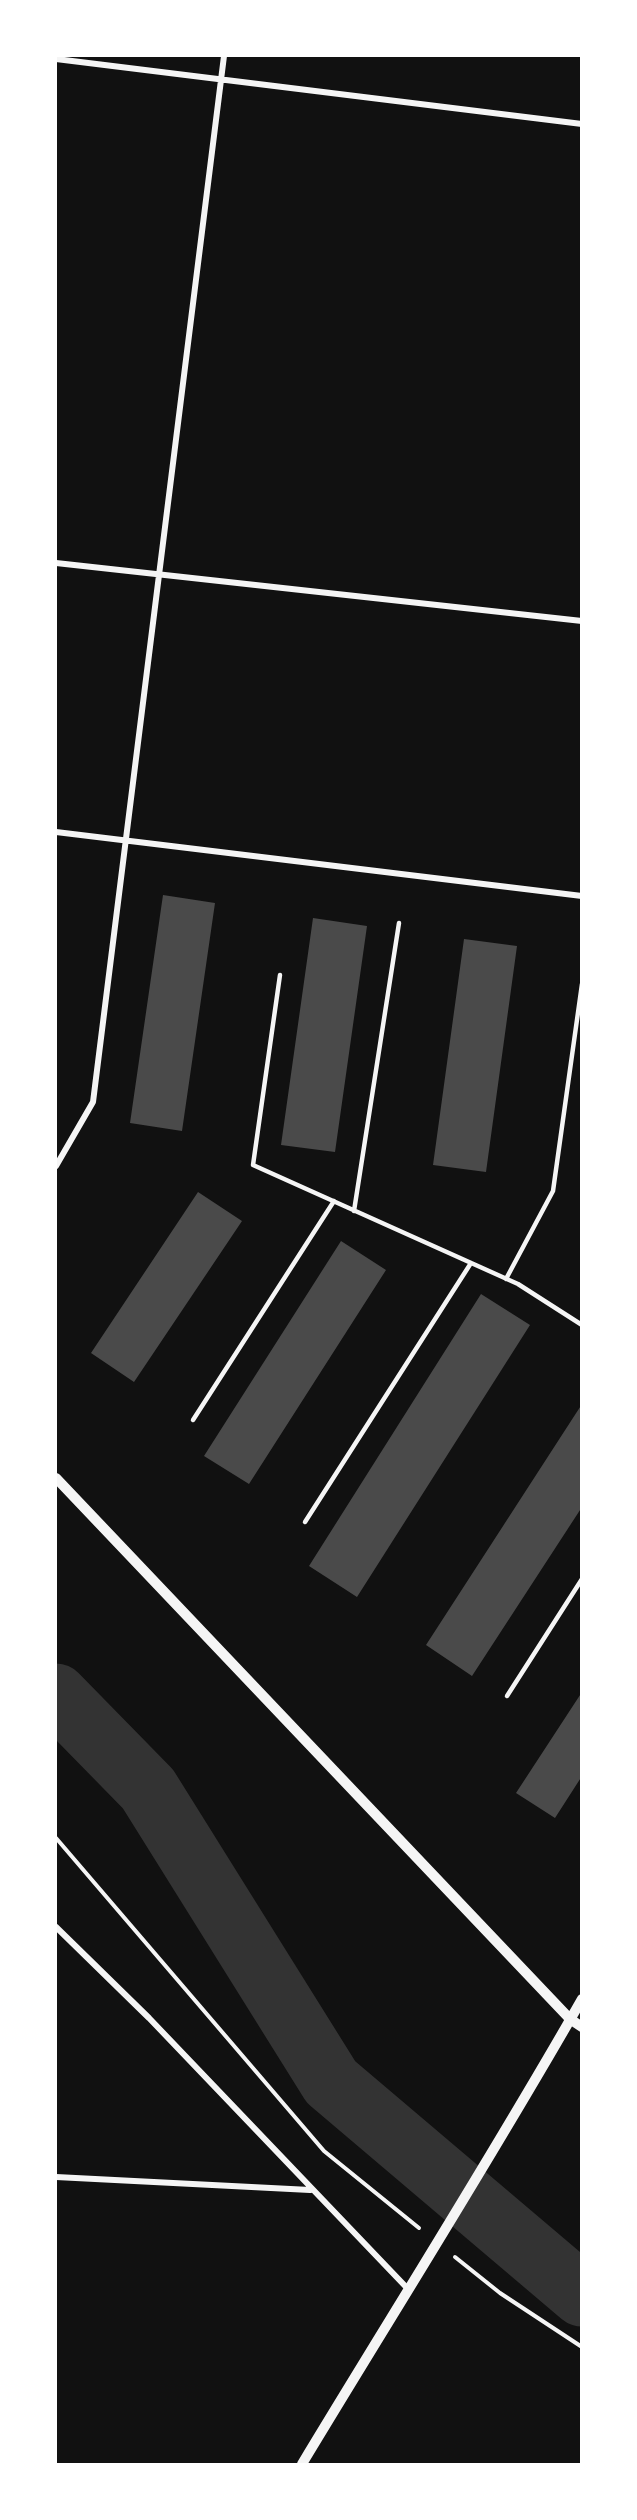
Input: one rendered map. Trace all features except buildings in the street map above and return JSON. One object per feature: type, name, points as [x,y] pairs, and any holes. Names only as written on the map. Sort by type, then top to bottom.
[{"type":"street","points":[[56,1166],[93,1102],[224,56]]},
{"type":"street","points":[[56,59],[582,124]]},
{"type":"street","points":[[56,562],[582,621]]},
{"type":"street","points":[[56,832],[582,896]]},
{"type":"street","points":[[56,1478],[570,2019],[582,2027]]},
{"type":"street","points":[[56,1927],[148,2018],[310,2190],[408,2289]]},
{"type":"street","points":[[302,2464],[515,2116],[582,1999]]},
{"type":"street","points":[[56,2177],[310,2190]]},
{"type":"lane","points":[[354,1211],[399,923]]},
{"type":"lane","points":[[280,975],[253,1165],[506,1279],[582,1325]]},
{"type":"lane","points":[[506,1279],[553,1191],[582,984]]},
{"type":"lane","points":[[193,1419],[334,1201]]},
{"type":"lane","points":[[305,1522],[471,1263]]},
{"type":"lane","points":[[507,1696],[582,1580]]},
{"type":"path","points":[[56,1838],[324,2151],[426,2233]]},
{"type":"path","points":[[453,2255],[500,2293],[582,2347]]},
{"type":"waterway","points":[[56,1695],[148,1789],[331,2082],[582,2295]]}]
